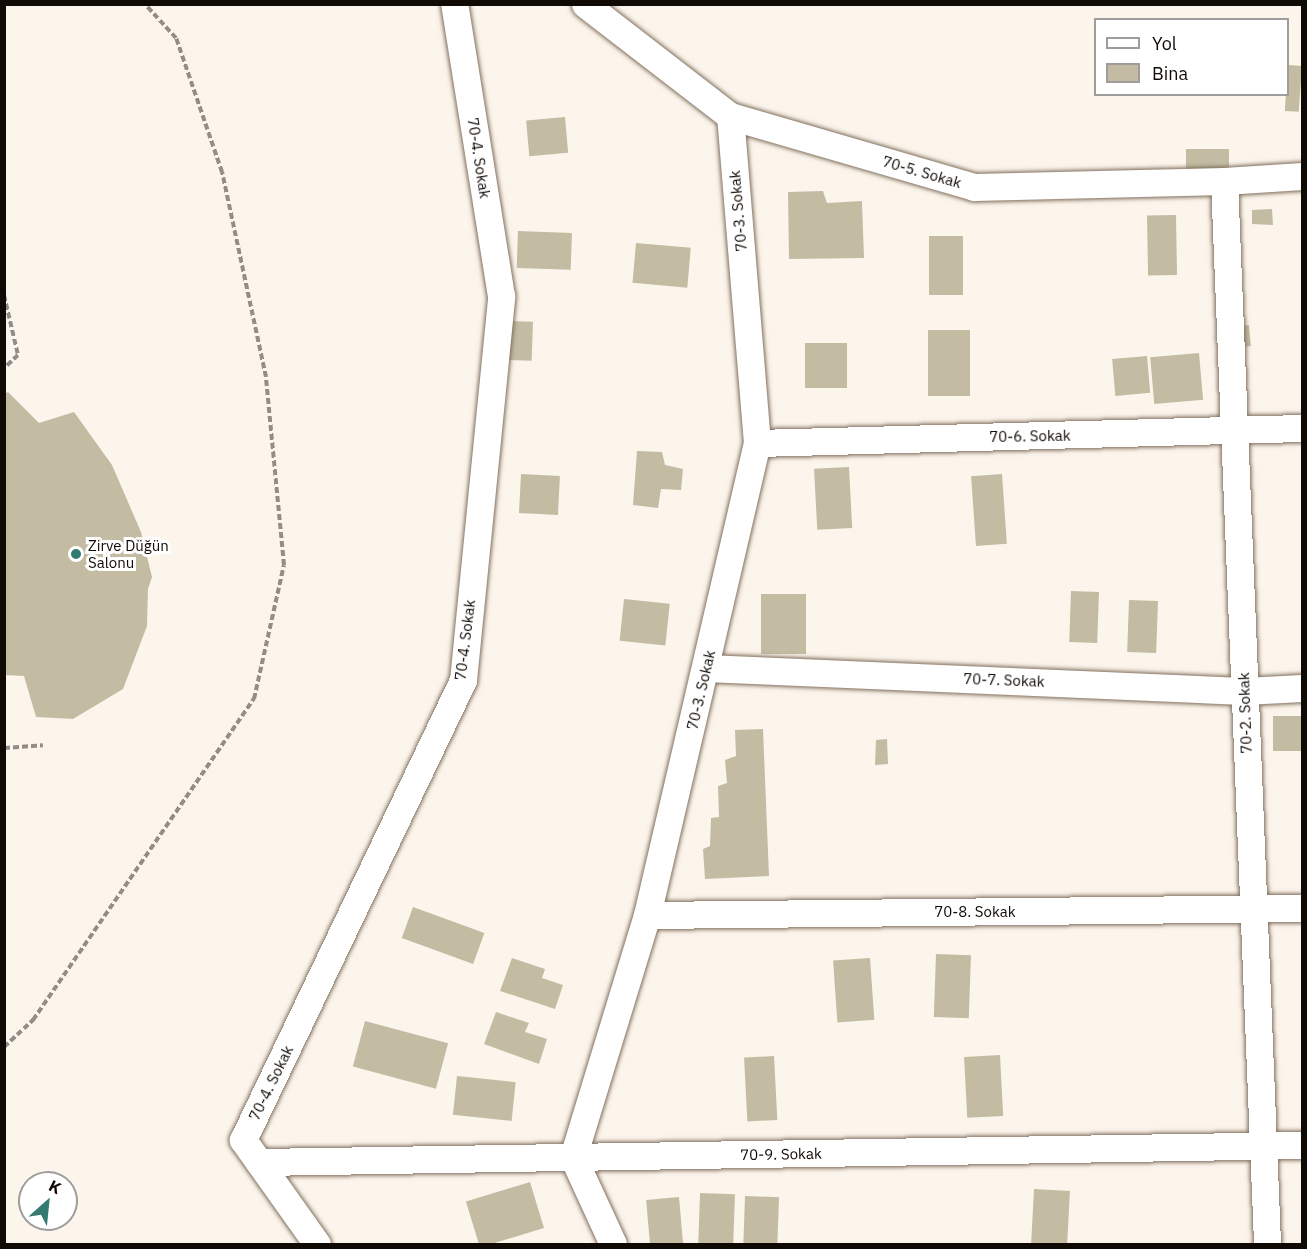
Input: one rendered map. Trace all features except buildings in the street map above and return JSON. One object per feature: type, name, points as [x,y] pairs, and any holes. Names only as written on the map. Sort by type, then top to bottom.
[{"type":"street","name":"70-4. Sokak","points":[[317,1245],[243,1140],[463,680],[501,296],[454,4]]},
{"type":"street","name":"70-5. Sokak","points":[[585,4],[730,116],[974,187],[1224,181],[1302,176]]},
{"type":"street","name":"70-3. Sokak","points":[[573,1157],[647,915],[757,443],[730,116]]},
{"type":"street","name":"70-2. Sokak","points":[[1224,181],[1266,1245]]},
{"type":"street","name":"70-6. Sokak","points":[[757,443],[1302,428]]},
{"type":"street","name":"70-7. Sokak","points":[[706,668],[1244,691],[1302,688]]},
{"type":"street","name":"70-8. Sokak","points":[[647,915],[1302,909]]},
{"type":"street","name":"70-9. Sokak","points":[[259,1162],[1302,1145]]},
{"type":"street","points":[[573,1157],[613,1245]]},
{"type":"path","points":[[4,1047],[33,1020],[254,699],[284,565],[266,377],[222,172],[176,38],[145,4]]},
{"type":"path","points":[[4,295],[18,355],[4,368]]},
{"type":"path","points":[[4,748],[44,745]]},
{"type":"place","name":"Zirve Düğün Salonu","points":[[76,554]]}]
